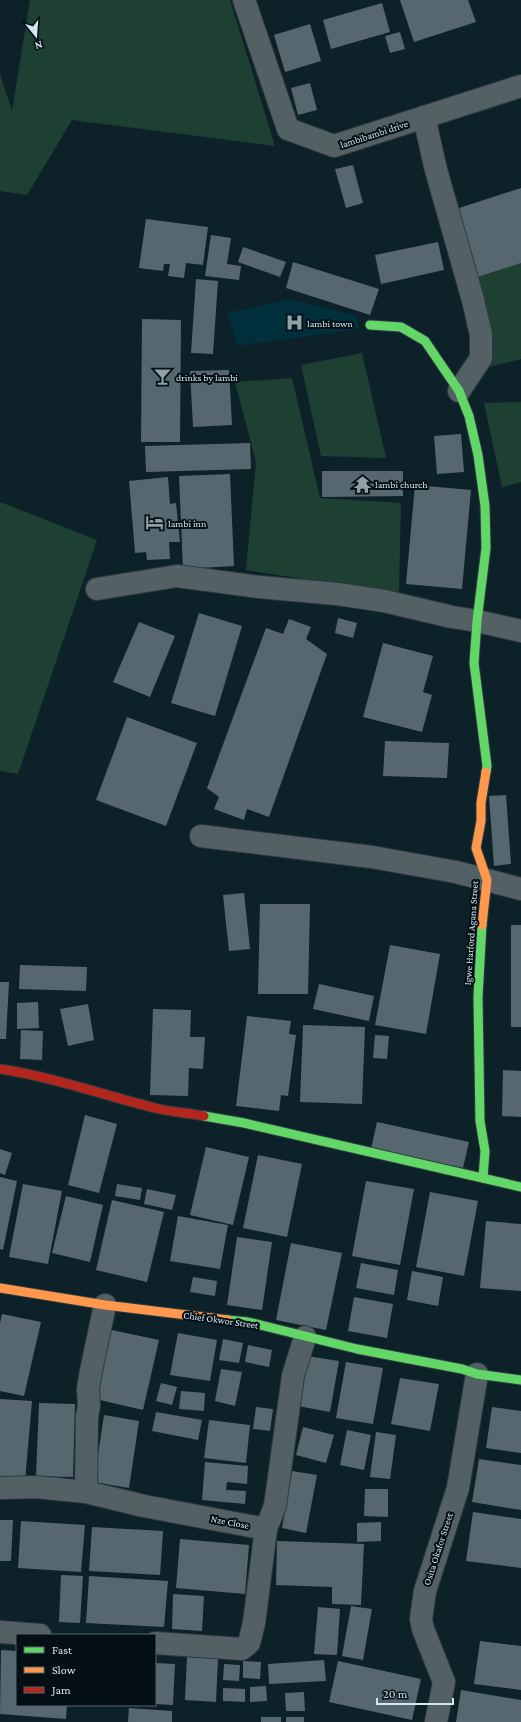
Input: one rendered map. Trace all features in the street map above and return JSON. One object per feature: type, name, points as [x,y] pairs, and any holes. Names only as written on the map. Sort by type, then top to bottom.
[{"type":"street","name":"lambibambi drive","points":[[244,0],[288,129],[334,146],[521,86]]},
{"type":"street","points":[[424,117],[436,170],[473,300],[481,335],[481,358],[459,391]]},
{"type":"street","name":"Igwe Harford Agana Street","points":[[370,325],[401,327],[425,341],[440,361],[459,391],[470,416],[478,455],[485,506],[486,548],[477,621],[474,664],[487,766],[481,803],[481,821],[476,848],[487,880],[482,917],[478,997],[480,1121],[485,1151],[483,1178]]},
{"type":"street","points":[[97,589],[177,576],[259,588],[337,594],[384,601],[521,631]]},
{"type":"street","points":[[201,836],[372,857],[456,872],[521,889]]},
{"type":"street","points":[[0,1069],[28,1073],[66,1082],[156,1108],[244,1123],[521,1187]]},
{"type":"street","name":"Chief Okwor Street","points":[[0,1288],[105,1305],[248,1322],[356,1349],[462,1369],[477,1374],[521,1380]]},
{"type":"street","points":[[86,1492],[87,1416],[89,1406],[88,1389],[105,1305]]},
{"type":"street","points":[[156,1643],[242,1649],[249,1643],[254,1623],[266,1529],[275,1506],[292,1376],[305,1337]]},
{"type":"street","name":"Osita Okafor Street","points":[[436,1722],[444,1682],[423,1629],[421,1619],[425,1591],[458,1488],[477,1374]]},
{"type":"street","name":"Nze Close","points":[[0,1488],[36,1487],[86,1492],[144,1506],[266,1529]]},
{"type":"street","points":[[0,1632],[27,1634]]},
{"type":"shaded area","name":"lambi town","points":[[291,299],[357,316],[359,329],[237,346],[227,313]]},
{"type":"green space","points":[[30,0],[230,0],[275,146],[72,120],[27,195],[0,191],[0,74],[12,111]]},
{"type":"green space","points":[[521,261],[521,359],[484,368],[466,280]]},
{"type":"green space","points":[[362,353],[386,458],[321,456],[301,365]]},
{"type":"green space","points":[[292,378],[320,498],[401,503],[399,594],[246,570],[256,462],[235,382]]},
{"type":"green space","points":[[521,402],[521,482],[502,487],[484,403]]},
{"type":"green space","points":[[0,502],[97,540],[18,774],[0,771]]},
{"type":"building","points":[[400,0],[468,0],[476,22],[414,42]]},
{"type":"building","points":[[382,3],[390,32],[331,49],[323,20]]},
{"type":"building","points":[[310,24],[321,61],[285,72],[274,35]]},
{"type":"building","points":[[400,32],[405,49],[390,53],[385,36]]},
{"type":"building","points":[[310,83],[317,110],[298,115],[291,88]]},
{"type":"building","points":[[353,165],[363,203],[346,208],[335,169]]},
{"type":"building","points":[[521,188],[521,263],[474,278],[453,210]]},
{"type":"building","points":[[146,219],[208,227],[203,265],[186,263],[184,278],[168,276],[170,264],[164,264],[163,271],[139,268]]},
{"type":"building","points":[[211,235],[231,238],[227,264],[241,266],[239,280],[205,276]]},
{"type":"building","points":[[438,242],[444,270],[381,284],[375,255]]},
{"type":"building","points":[[243,247],[286,262],[280,277],[238,262]]},
{"type":"building","points":[[293,262],[379,289],[370,315],[286,288]]},
{"type":"building","points":[[196,279],[218,281],[213,354],[191,353]]},
{"type":"building","points":[[142,319],[181,320],[180,442],[141,442]]},
{"type":"building","points":[[229,370],[232,425],[193,427],[190,371]]},
{"type":"building","points":[[461,434],[464,472],[437,474],[434,436]]},
{"type":"building","points":[[250,443],[251,469],[146,472],[145,446]]},
{"type":"building","name":"lambi church","points":[[322,471],[403,471],[403,496],[322,497]]},
{"type":"building","points":[[230,474],[234,566],[183,569],[179,476]]},
{"type":"building","name":"lambi inn","points":[[168,477],[170,504],[176,503],[180,542],[169,542],[170,559],[147,560],[146,552],[135,553],[129,481]]},
{"type":"building","points":[[415,485],[471,490],[462,589],[406,584]]},
{"type":"building","points":[[199,613],[242,626],[215,716],[171,703]]},
{"type":"building","points":[[338,618],[357,623],[353,638],[335,633]]},
{"type":"building","points":[[289,619],[311,627],[306,639],[327,654],[269,817],[247,809],[244,820],[214,809],[219,797],[207,788],[266,628],[283,634]]},
{"type":"building","points":[[139,622],[175,636],[150,697],[113,682]]},
{"type":"building","points":[[383,643],[433,656],[423,692],[432,695],[422,732],[363,717]]},
{"type":"building","points":[[127,717],[197,743],[166,826],[96,800]]},
{"type":"building","points":[[385,741],[449,743],[447,778],[383,776]]},
{"type":"building","points":[[506,795],[511,864],[494,866],[489,796]]},
{"type":"building","points":[[244,893],[250,949],[229,951],[223,895]]},
{"type":"building","points":[[260,904],[310,904],[308,994],[258,994]]},
{"type":"building","points":[[511,925],[521,925],[521,1027],[511,1027]]},
{"type":"building","points":[[390,945],[440,954],[426,1034],[375,1025]]},
{"type":"building","points":[[20,965],[87,967],[86,991],[19,989]]},
{"type":"building","points":[[0,982],[9,982],[6,1039],[0,1039]]},
{"type":"building","points":[[319,984],[374,996],[369,1021],[313,1009]]},
{"type":"building","points":[[38,1002],[39,1028],[17,1029],[17,1003]]},
{"type":"building","points":[[88,1004],[94,1040],[68,1046],[60,1009]]},
{"type":"building","points":[[153,1009],[191,1010],[190,1037],[205,1037],[203,1069],[189,1068],[188,1096],[150,1095]]},
{"type":"building","points":[[247,1016],[291,1021],[289,1034],[296,1035],[288,1096],[281,1095],[279,1111],[236,1106]]},
{"type":"building","points":[[303,1025],[365,1027],[362,1104],[300,1102]]},
{"type":"building","points":[[21,1030],[43,1031],[42,1060],[20,1059]]},
{"type":"building","points":[[375,1035],[389,1036],[387,1059],[373,1058]]},
{"type":"building","points":[[503,1070],[521,1071],[521,1117],[502,1116]]},
{"type":"building","points":[[85,1115],[117,1124],[99,1193],[68,1185]]},
{"type":"building","points":[[377,1122],[469,1142],[463,1168],[371,1149]]},
{"type":"building","points":[[206,1147],[249,1157],[233,1225],[190,1215]]},
{"type":"building","points":[[0,1149],[12,1153],[5,1175],[0,1173]]},
{"type":"building","points":[[258,1155],[302,1164],[287,1237],[243,1228]]},
{"type":"building","points":[[0,1177],[17,1181],[3,1250],[0,1249]]},
{"type":"building","points":[[366,1181],[414,1189],[400,1265],[352,1256]]},
{"type":"building","points":[[23,1184],[62,1191],[48,1264],[9,1257]]},
{"type":"building","points":[[117,1184],[142,1188],[140,1200],[115,1196]]},
{"type":"building","points":[[147,1189],[176,1195],[172,1210],[144,1204]]},
{"type":"building","points":[[430,1192],[478,1201],[464,1276],[416,1267]]},
{"type":"building","points":[[66,1196],[103,1205],[90,1262],[52,1253]]},
{"type":"building","points":[[112,1200],[164,1212],[147,1282],[96,1270]]},
{"type":"building","points":[[178,1216],[228,1225],[220,1269],[170,1261]]},
{"type":"building","points":[[486,1221],[521,1224],[521,1291],[480,1288]]},
{"type":"building","points":[[237,1237],[272,1242],[262,1310],[227,1305]]},
{"type":"building","points":[[291,1243],[342,1253],[326,1330],[276,1320]]},
{"type":"building","points":[[361,1263],[398,1270],[394,1295],[356,1288]]},
{"type":"building","points":[[412,1271],[443,1277],[438,1306],[407,1300]]},
{"type":"building","points":[[193,1277],[217,1281],[215,1296],[190,1292]]},
{"type":"building","points":[[354,1297],[393,1304],[387,1338],[348,1331]]},
{"type":"building","points":[[2,1314],[41,1322],[24,1396],[0,1391],[0,1323]]},
{"type":"building","points":[[107,1329],[159,1340],[143,1410],[91,1398]]},
{"type":"building","points":[[178,1333],[217,1340],[210,1381],[170,1375]]},
{"type":"building","points":[[223,1339],[243,1343],[239,1363],[219,1360]]},
{"type":"building","points":[[248,1345],[272,1350],[269,1367],[245,1362]]},
{"type":"building","points":[[307,1356],[339,1361],[330,1412],[298,1406]]},
{"type":"building","points":[[346,1362],[383,1368],[373,1424],[336,1418]]},
{"type":"building","points":[[221,1369],[242,1372],[235,1406],[215,1401]]},
{"type":"building","points":[[400,1378],[439,1384],[430,1431],[391,1424]]},
{"type":"building","points":[[161,1383],[177,1387],[172,1405],[156,1401]]},
{"type":"building","points":[[181,1391],[205,1393],[204,1411],[179,1409]]},
{"type":"building","points":[[0,1399],[32,1401],[25,1481],[0,1479]]},
{"type":"building","points":[[39,1403],[75,1404],[73,1477],[36,1476]]},
{"type":"building","points":[[256,1407],[273,1409],[270,1431],[253,1429]]},
{"type":"building","points":[[492,1407],[521,1411],[521,1453],[486,1448]]},
{"type":"building","points":[[156,1412],[202,1420],[198,1440],[152,1431]]},
{"type":"building","points":[[104,1415],[139,1421],[129,1488],[94,1482]]},
{"type":"building","points":[[209,1420],[250,1425],[246,1463],[204,1458]]},
{"type":"building","points":[[303,1427],[334,1435],[326,1463],[296,1455]]},
{"type":"building","points":[[347,1430],[371,1435],[364,1470],[340,1465]]},
{"type":"building","points":[[376,1432],[396,1435],[390,1479],[370,1477]]},
{"type":"building","points":[[479,1459],[521,1465],[521,1510],[472,1502]]},
{"type":"building","points":[[205,1462],[248,1466],[247,1484],[227,1482],[226,1490],[246,1491],[245,1504],[202,1500]]},
{"type":"building","points":[[292,1471],[317,1475],[306,1533],[282,1528]]},
{"type":"building","points":[[365,1489],[388,1489],[388,1517],[364,1516]]},
{"type":"building","points":[[473,1512],[521,1519],[521,1568],[466,1561]]},
{"type":"building","points":[[0,1520],[13,1520],[11,1561],[0,1561]]},
{"type":"building","points":[[21,1521],[85,1525],[81,1572],[18,1568]]},
{"type":"building","points":[[381,1522],[381,1541],[357,1542],[357,1523]]},
{"type":"building","points":[[92,1527],[163,1531],[160,1575],[89,1571]]},
{"type":"building","points":[[180,1539],[249,1545],[245,1594],[176,1588]]},
{"type":"building","points":[[277,1541],[364,1544],[361,1605],[332,1604],[332,1587],[276,1585]]},
{"type":"building","points":[[61,1575],[83,1576],[80,1623],[59,1622]]},
{"type":"building","points":[[89,1576],[168,1581],[164,1627],[86,1623]]},
{"type":"building","points":[[173,1594],[204,1596],[202,1631],[172,1629]]},
{"type":"building","points":[[351,1606],[372,1609],[363,1660],[342,1656]]},
{"type":"building","points":[[318,1607],[340,1609],[337,1655],[314,1654]]},
{"type":"building","points":[[480,1641],[521,1646],[521,1690],[474,1684]]},
{"type":"building","points":[[1,1650],[16,1651],[16,1706],[67,1706],[66,1719],[0,1714]]},
{"type":"building","points":[[187,1657],[218,1659],[216,1702],[185,1700]]},
{"type":"building","points":[[324,1660],[326,1681],[269,1684],[268,1664]]},
{"type":"building","points":[[243,1661],[261,1662],[260,1679],[243,1678]]},
{"type":"building","points":[[338,1661],[421,1679],[412,1720],[329,1702]]},
{"type":"building","points":[[156,1663],[175,1664],[173,1705],[156,1704]]},
{"type":"building","points":[[224,1664],[240,1665],[239,1681],[223,1680]]},
{"type":"building","points":[[266,1686],[267,1701],[250,1702],[250,1687]]},
{"type":"building","points":[[223,1688],[245,1689],[245,1702],[223,1701]]},
{"type":"building","points":[[461,1690],[521,1700],[521,1722],[456,1722]]},
{"type":"building","points":[[304,1692],[305,1711],[286,1711],[285,1693]]},
{"type":"building","points":[[129,1708],[172,1711],[172,1722],[128,1722]]},
{"type":"building","points":[[261,1717],[281,1717],[281,1722],[261,1722]]},
{"type":"building","points":[[286,1717],[304,1717],[304,1722],[286,1722]]},
{"type":"traffic: fast","points":[[370,325],[401,327],[425,341],[459,391],[469,416],[478,455],[485,506],[486,548],[477,621],[474,663],[487,766],[486,772]]},
{"type":"traffic: fast","points":[[482,925],[478,997],[480,1121],[485,1151],[483,1178]]},
{"type":"traffic: fast","points":[[204,1116],[244,1123],[521,1187]]},
{"type":"traffic: fast","points":[[228,1320],[248,1322],[357,1349],[462,1369],[477,1374],[521,1380]]},
{"type":"traffic: slow","points":[[482,925],[487,880],[476,848],[481,821],[481,803],[486,772]]},
{"type":"traffic: slow","points":[[0,1288],[105,1305],[228,1320]]},
{"type":"traffic: jam","points":[[0,1069],[59,1081],[167,1111],[204,1116]]},
{"type":"place","name":"lambi town","points":[[294,323]]},
{"type":"place","name":"drinks by lambi","points":[[163,377]]},
{"type":"place","name":"lambi church","points":[[362,484]]},
{"type":"place","name":"lambi inn","points":[[155,523]]}]
